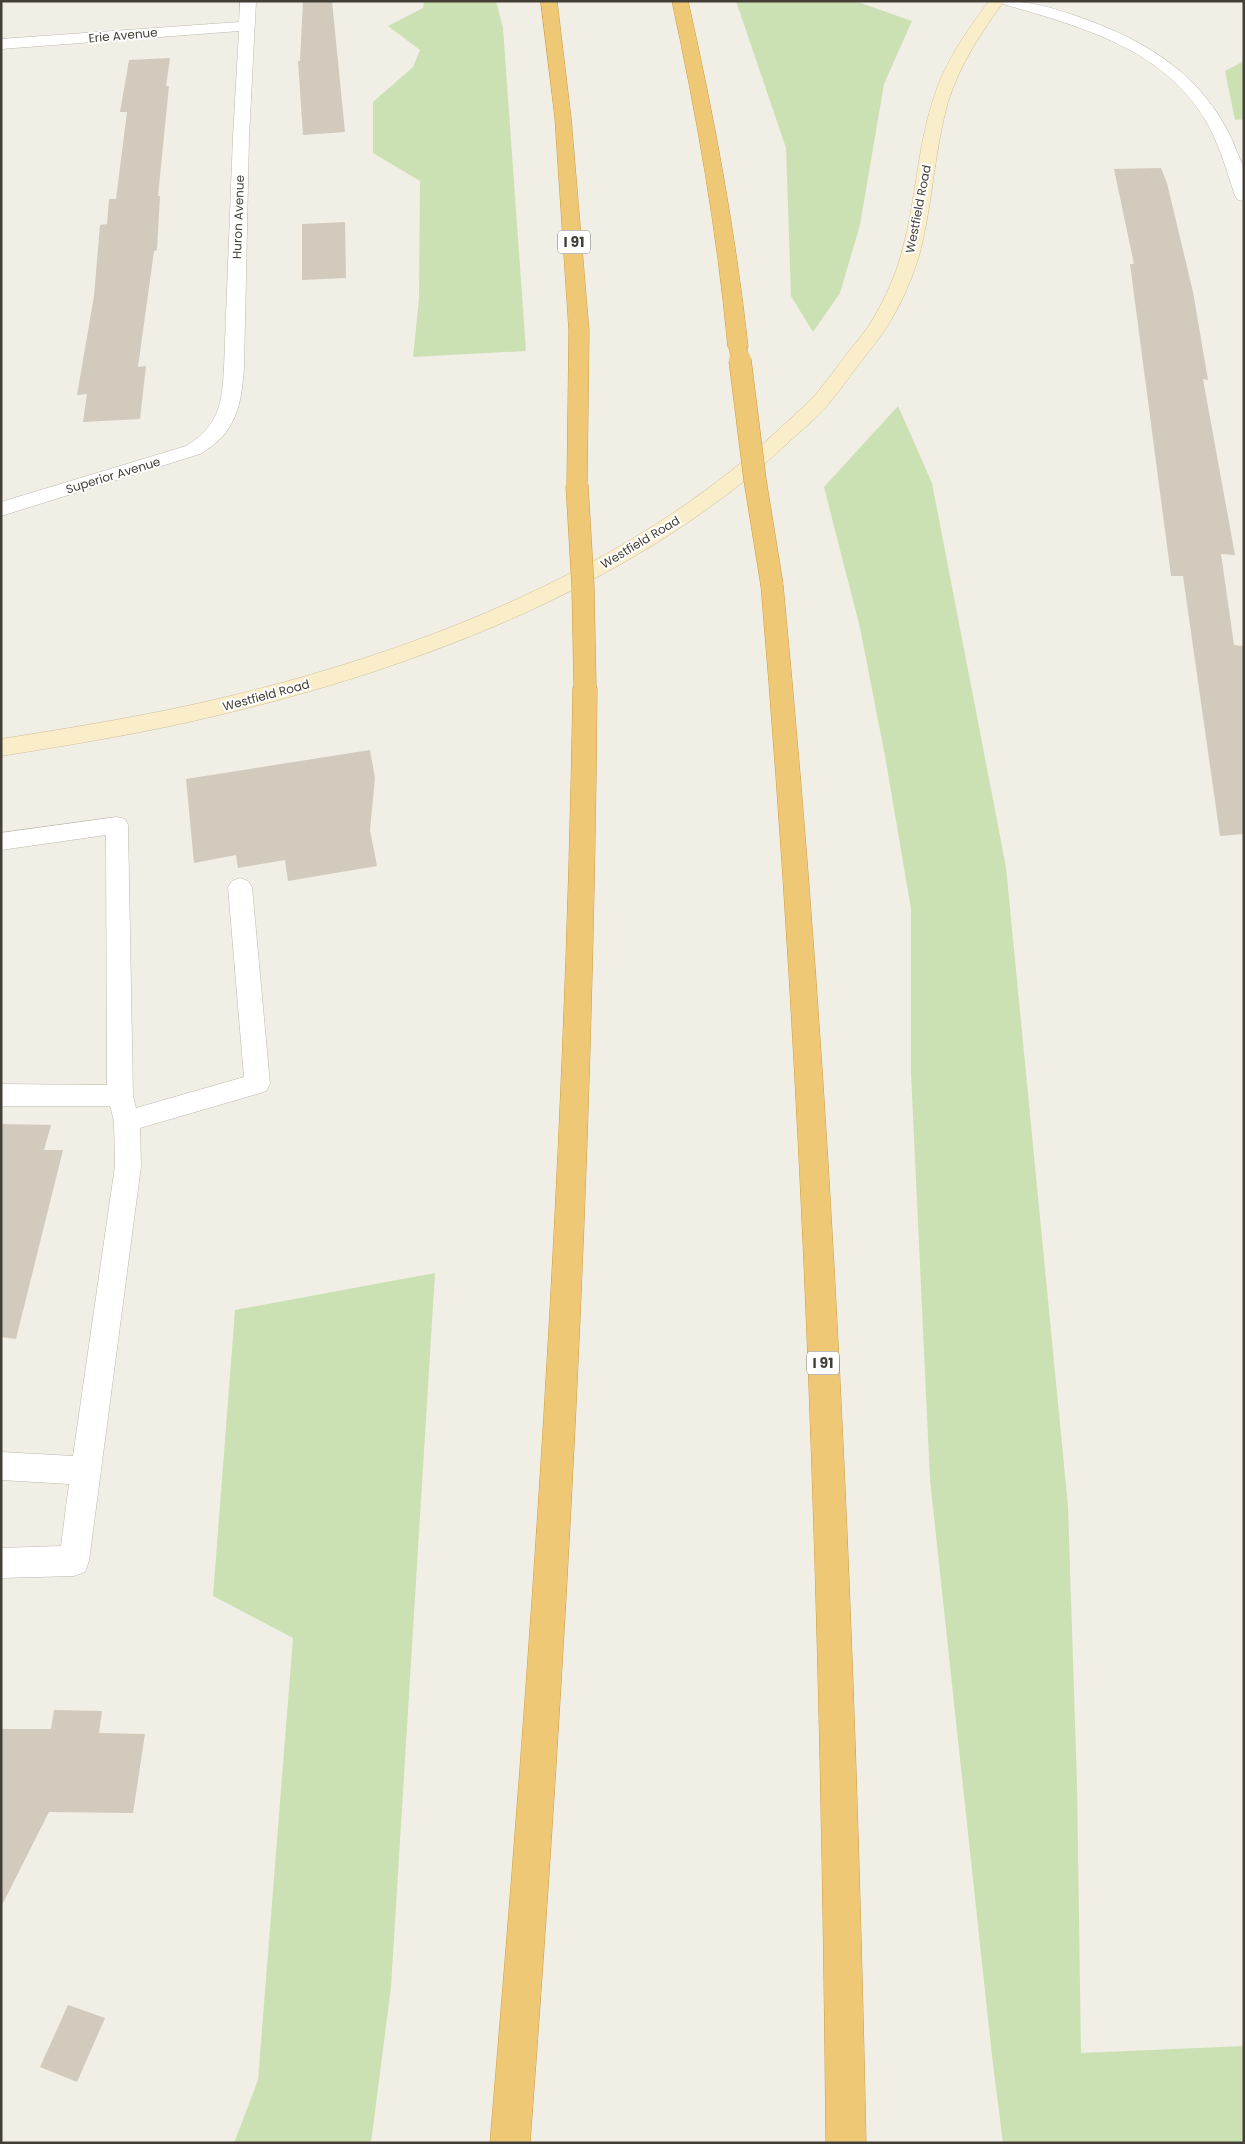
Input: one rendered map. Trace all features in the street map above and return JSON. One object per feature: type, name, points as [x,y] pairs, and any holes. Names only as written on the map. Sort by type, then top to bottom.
[{"type":"highway","name":"I 91","points":[[510,2143],[544,1682],[567,1286],[579,988],[585,688],[583,587],[577,484],[579,331],[563,118],[549,1]]},
{"type":"highway","name":"I 91","points":[[680,1],[704,116],[732,281],[738,347],[755,480],[772,585],[790,788],[805,995],[820,1271],[833,1605],[846,2143]]},
{"type":"main road","name":"Westfield Road","points":[[1,748],[151,722],[228,706],[379,663],[450,637],[575,579],[648,539],[710,497],[761,458],[802,421],[847,369],[877,328],[899,287],[913,244],[939,106],[948,80],[960,56],[997,1]]},
{"type":"street","name":"Huron Avenue","points":[[220,430],[228,411],[234,376],[245,26],[248,1]]},
{"type":"street","points":[[1008,1],[1067,17],[1100,29],[1123,39],[1165,64],[1193,90],[1215,122],[1244,196]]},
{"type":"street","name":"Erie Avenue","points":[[1,44],[245,26]]},
{"type":"street","name":"Superior Avenue","points":[[1,509],[193,450],[205,444],[220,430]]},
{"type":"lane","points":[[1,842],[117,825],[120,1096],[127,1121],[128,1166],[74,1561],[1,1563]]},
{"type":"lane","points":[[127,1121],[257,1084],[240,887]]},
{"type":"lane","points":[[1,1095],[120,1096]]},
{"type":"lane","points":[[1,1466],[85,1471]]},
{"type":"green space","points":[[424,1],[496,1],[503,28],[526,351],[413,357],[419,299],[420,181],[373,153],[373,102],[413,67],[420,50],[388,26],[423,8]]},
{"type":"green space","points":[[736,1],[855,1],[912,21],[884,84],[860,225],[840,293],[813,332],[791,296],[786,148]]},
{"type":"green space","points":[[1244,61],[1244,119],[1235,120],[1225,71]]},
{"type":"green space","points":[[898,406],[932,483],[1006,867],[1068,1506],[1077,1783],[1081,2053],[1244,2046],[1244,2143],[1003,2143],[930,1480],[911,1073],[911,909],[885,756],[860,628],[824,487]]},
{"type":"green space","points":[[435,1273],[391,1987],[371,2143],[234,2143],[258,2080],[293,1638],[213,1596],[235,1310]]},
{"type":"building","points":[[303,1],[332,1],[345,132],[303,135],[298,61],[300,61]]},
{"type":"building","points":[[170,58],[166,86],[169,86],[158,196],[160,196],[157,250],[154,251],[138,367],[146,366],[140,419],[83,422],[87,394],[77,395],[94,296],[100,225],[107,224],[109,199],[116,199],[127,112],[120,112],[129,60]]},
{"type":"building","points":[[1161,168],[1167,183],[1193,292],[1208,380],[1203,379],[1235,555],[1221,554],[1234,645],[1244,646],[1244,834],[1220,836],[1183,576],[1171,576],[1130,264],[1134,264],[1114,169]]},
{"type":"building","points":[[345,222],[346,278],[302,280],[302,224]]},
{"type":"building","points":[[370,750],[375,778],[370,830],[377,866],[288,881],[285,860],[238,868],[236,855],[194,863],[186,779]]},
{"type":"building","points":[[1,1124],[51,1125],[44,1150],[63,1150],[16,1339],[1,1337]]},
{"type":"building","points":[[54,1710],[102,1711],[99,1733],[145,1734],[133,1813],[49,1812],[1,1907],[1,1729],[51,1729]]},
{"type":"building","points":[[68,2005],[105,2018],[77,2082],[40,2067]]}]
